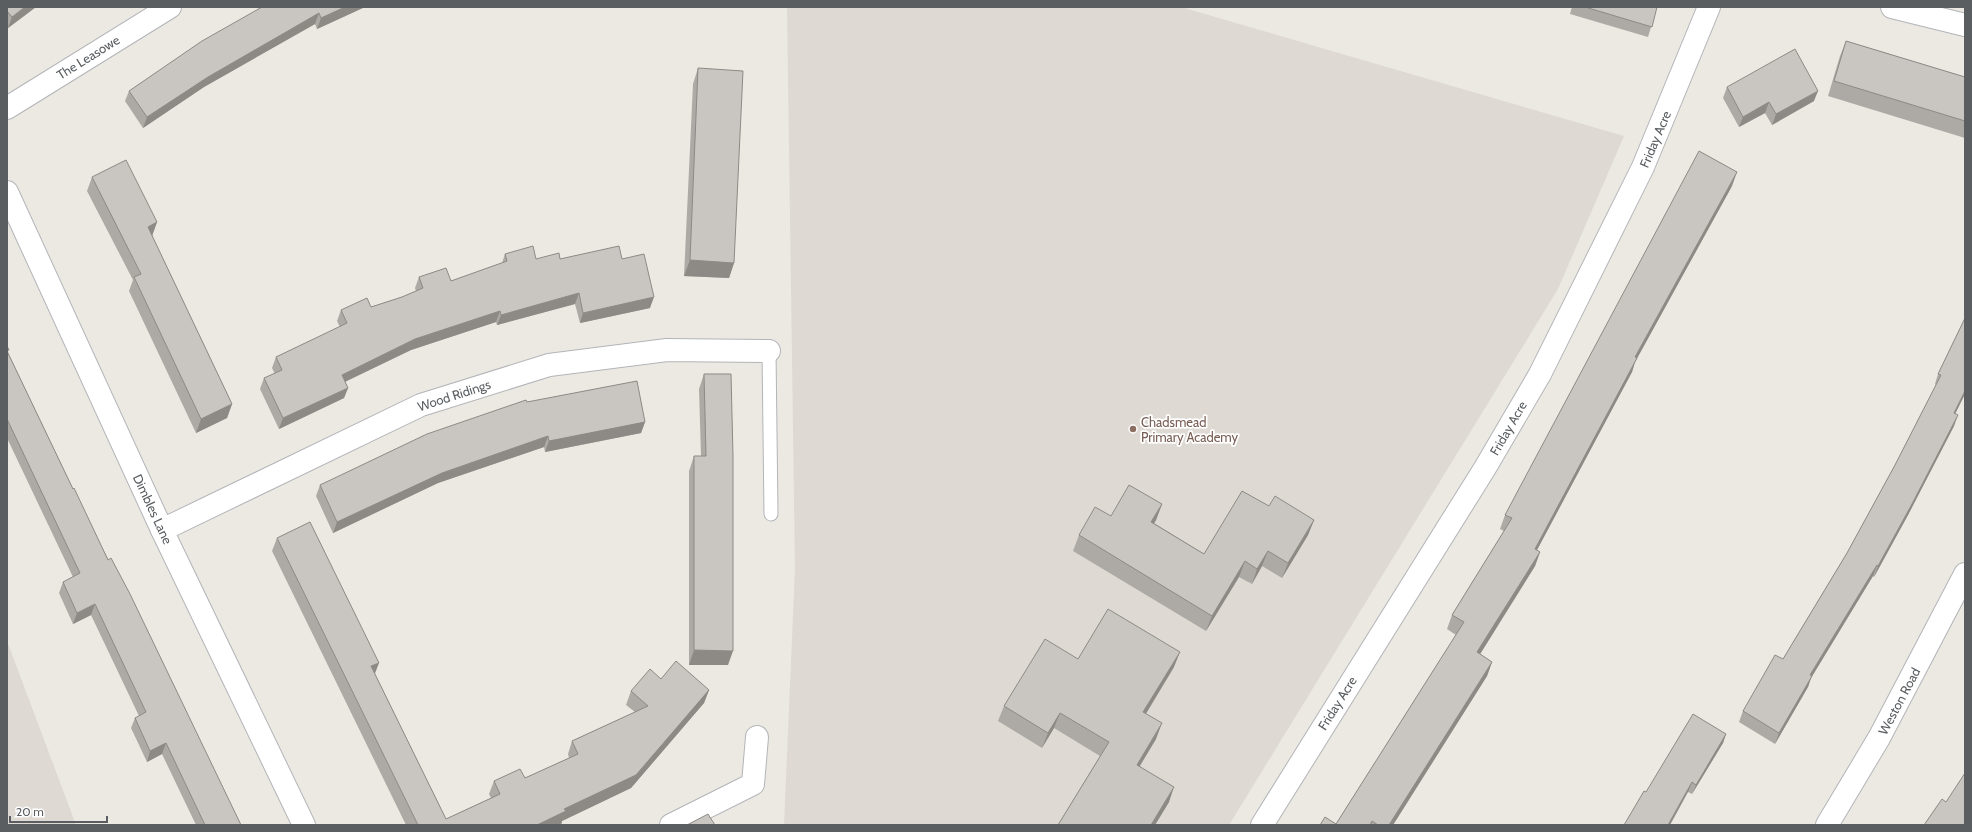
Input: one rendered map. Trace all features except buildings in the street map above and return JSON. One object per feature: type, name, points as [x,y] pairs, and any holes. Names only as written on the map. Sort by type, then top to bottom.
[{"type":"street","name":"The Leasowe","points":[[7,108],[170,7]]},
{"type":"street","name":"Friday Acre","points":[[1262,825],[1485,468],[1540,374],[1643,168],[1709,7]]},
{"type":"street","points":[[1892,7],[1965,25]]},
{"type":"street","name":"Dimbles Lane","points":[[7,192],[162,530],[304,825]]},
{"type":"street","name":"Wood Ridings","points":[[162,530],[421,405],[549,364],[667,350],[769,351]]},
{"type":"street","name":"Weston Road","points":[[1827,825],[1879,738],[1965,574]]},
{"type":"street","points":[[671,825],[753,784],[757,737]]},
{"type":"lane","points":[[769,351],[771,514]]},
{"type":"shaded area","name":"Chadsmead Primary Academy","points":[[787,7],[1181,7],[1624,136],[1558,289],[1229,825],[784,825],[795,569]]},
{"type":"shaded area","points":[[7,641],[76,825],[7,825]]},
{"type":"place","name":"Chadsmead Primary Academy","points":[[1133,429]]}]
